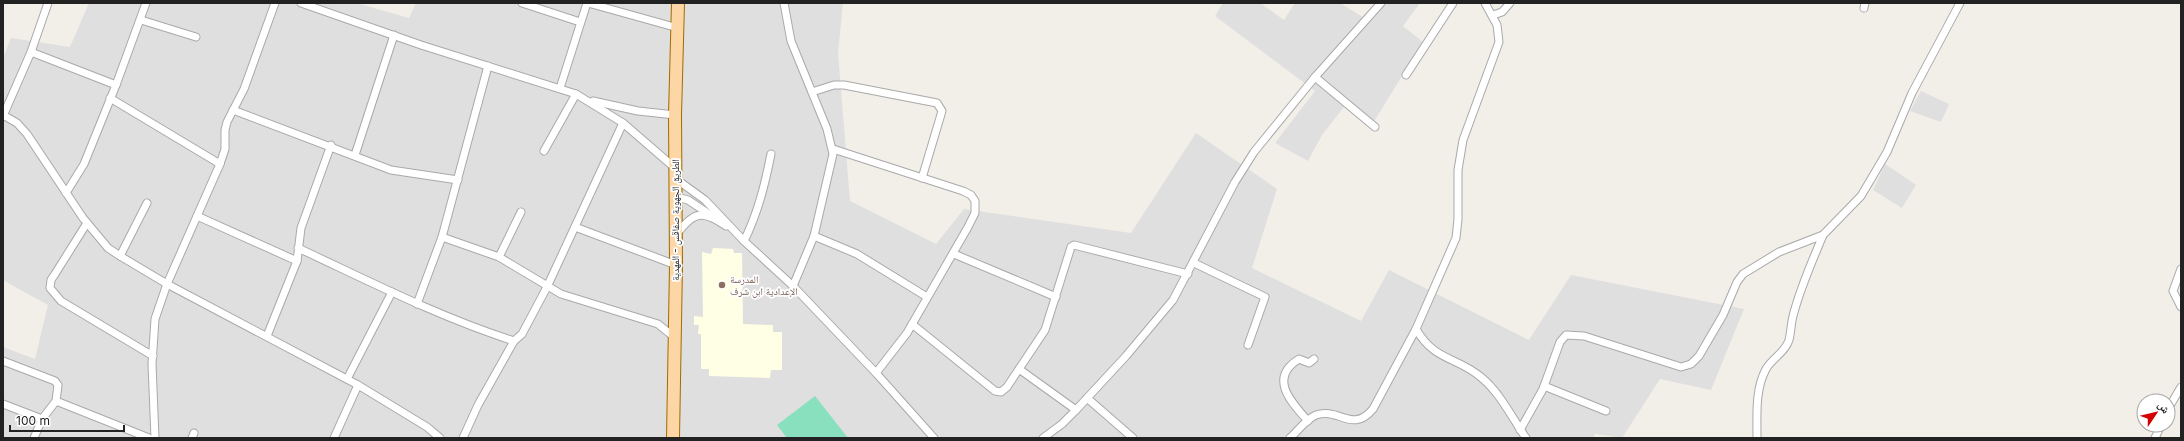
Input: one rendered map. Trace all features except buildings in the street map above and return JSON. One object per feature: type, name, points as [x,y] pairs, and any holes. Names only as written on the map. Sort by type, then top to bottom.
[{"type":"main road","name":"الطريق الجهوية صفاقس - المهدية","points":[[673,438],[676,265],[675,115],[678,3]]},
{"type":"street","points":[[48,3],[30,52],[3,115],[17,123],[27,134],[87,223],[108,248],[167,284],[268,336],[358,385],[427,427],[440,438]]},
{"type":"street","points":[[66,193],[84,164],[116,85],[146,3]]},
{"type":"street","points":[[155,438],[152,356],[155,319],[167,284],[220,164],[225,149],[225,130],[244,89],[275,3]]},
{"type":"street","points":[[301,3],[488,66],[560,88],[586,99],[623,123],[705,200],[744,241],[793,286],[876,372],[934,438]]},
{"type":"street","points":[[522,3],[580,22]]},
{"type":"street","points":[[560,88],[587,3],[678,28]]},
{"type":"street","points":[[784,3],[791,41],[833,149],[833,162],[814,236],[793,286]]},
{"type":"street","points":[[1043,438],[1052,435],[1076,410],[1173,300],[1194,263],[1235,182],[1254,152],[1315,77],[1381,3]]},
{"type":"street","points":[[1406,76],[1453,3]]},
{"type":"street","points":[[1290,438],[1308,421],[1321,414],[1355,421],[1367,416],[1373,409],[1416,330],[1456,238],[1458,219],[1458,170],[1463,140],[1499,42],[1497,25],[1485,3]]},
{"type":"street","points":[[1492,15],[1502,12],[1510,3]]},
{"type":"street","points":[[1757,438],[1757,407],[1766,369],[1781,353],[1788,341],[1793,316],[1804,281],[1823,235],[1861,196],[1873,176],[1886,152],[1912,93],[1960,3]]},
{"type":"street","points":[[140,20],[196,37]]},
{"type":"street","points":[[355,155],[394,34]]},
{"type":"street","points":[[30,52],[116,85]]},
{"type":"street","points":[[417,304],[442,237],[488,66]]},
{"type":"street","points":[[1315,77],[1375,127]]},
{"type":"street","points":[[812,92],[834,85],[844,85],[937,103],[941,106],[942,111],[922,178]]},
{"type":"street","points":[[544,151],[576,94]]},
{"type":"street","points":[[110,98],[220,164]]},
{"type":"street","points":[[586,99],[638,111],[675,115]]},
{"type":"street","points":[[234,110],[331,145],[395,171],[458,180]]},
{"type":"street","points":[[464,438],[478,405],[514,341],[522,334],[548,287],[623,123]]},
{"type":"street","points":[[268,336],[297,261],[301,228],[331,145]]},
{"type":"street","points":[[833,149],[968,193],[975,201],[975,213],[954,254],[912,324],[876,372]]},
{"type":"street","points":[[744,241],[753,224],[764,191],[771,154]]},
{"type":"street","points":[[676,196],[688,200],[732,229]]},
{"type":"street","points":[[120,256],[147,203]]},
{"type":"street","points":[[499,257],[521,212]]},
{"type":"street","points":[[676,235],[686,222],[698,214],[718,220]]},
{"type":"street","points":[[197,216],[297,261]]},
{"type":"street","points":[[87,223],[51,280],[50,288],[61,301],[152,356]]},
{"type":"street","points":[[575,227],[676,265]]},
{"type":"street","points":[[1520,430],[1544,386],[1562,337],[1571,335],[1592,338],[1681,367],[1691,364],[1698,356],[1722,315],[1736,282],[1743,274],[1779,252],[1823,235]]},
{"type":"street","points":[[814,236],[857,254],[927,297]]},
{"type":"street","points":[[442,237],[499,257],[561,294],[658,324],[674,337]]},
{"type":"street","points":[[912,324],[995,391],[1001,392],[1019,369],[1045,330],[1071,247],[1074,245],[1188,274]]},
{"type":"street","points":[[298,248],[417,304],[481,330],[514,341]]},
{"type":"street","points":[[954,254],[1056,297]]},
{"type":"street","points":[[1194,263],[1266,297],[1248,345]]},
{"type":"street","points":[[2181,269],[2173,291],[2181,307]]},
{"type":"street","points":[[347,379],[392,292]]},
{"type":"street","points":[[1416,330],[1434,352],[1472,371],[1482,378],[1500,398],[1526,438]]},
{"type":"street","points":[[1308,421],[1294,406],[1284,389],[1285,374],[1293,363],[1299,359],[1309,363],[1314,359]]},
{"type":"street","points":[[3,361],[57,383],[59,390],[56,401],[42,419],[34,438]]},
{"type":"street","points":[[1019,369],[1076,410]]},
{"type":"street","points":[[334,438],[358,385]]},
{"type":"street","points":[[1544,386],[1606,411]]},
{"type":"street","points":[[1087,398],[1133,438]]},
{"type":"street","points":[[56,401],[149,438]]},
{"type":"street","points":[[3,404],[42,419]]},
{"type":"shaded area","points":[[89,3],[356,3],[409,18],[416,3],[843,3],[838,53],[850,201],[936,244],[964,209],[1131,233],[1196,133],[1277,189],[1252,268],[1361,321],[1389,270],[1529,340],[1571,275],[1744,309],[1711,390],[1660,379],[1622,438],[1595,434],[1593,438],[3,438],[3,347],[35,359],[48,305],[3,280],[3,58],[11,38],[70,47]]},
{"type":"shaded area","points":[[1223,3],[1260,3],[1284,20],[1295,3],[1340,3],[1369,21],[1385,3],[1420,3],[1403,26],[1423,42],[1373,123],[1347,103],[1322,135],[1308,161],[1275,143],[1315,91],[1215,16]]},
{"type":"shaded area","points":[[1921,91],[1949,104],[1941,122],[1910,111]]},
{"type":"shaded area","points":[[1885,164],[1916,185],[1902,208],[1873,190]]},
{"type":"shaded area","name":"المدرسة الإعدادية ابن شرف","points":[[713,248],[733,249],[734,253],[742,253],[743,324],[773,325],[773,332],[782,332],[782,370],[771,370],[770,378],[709,376],[709,369],[701,369],[701,334],[698,334],[699,325],[694,325],[694,316],[703,317],[702,252],[711,254]]},
{"type":"green space","points":[[815,396],[848,438],[787,438],[777,425]]},
{"type":"place","name":"المدرسة الإعدادية ابن شرف","points":[[722,285]]}]
